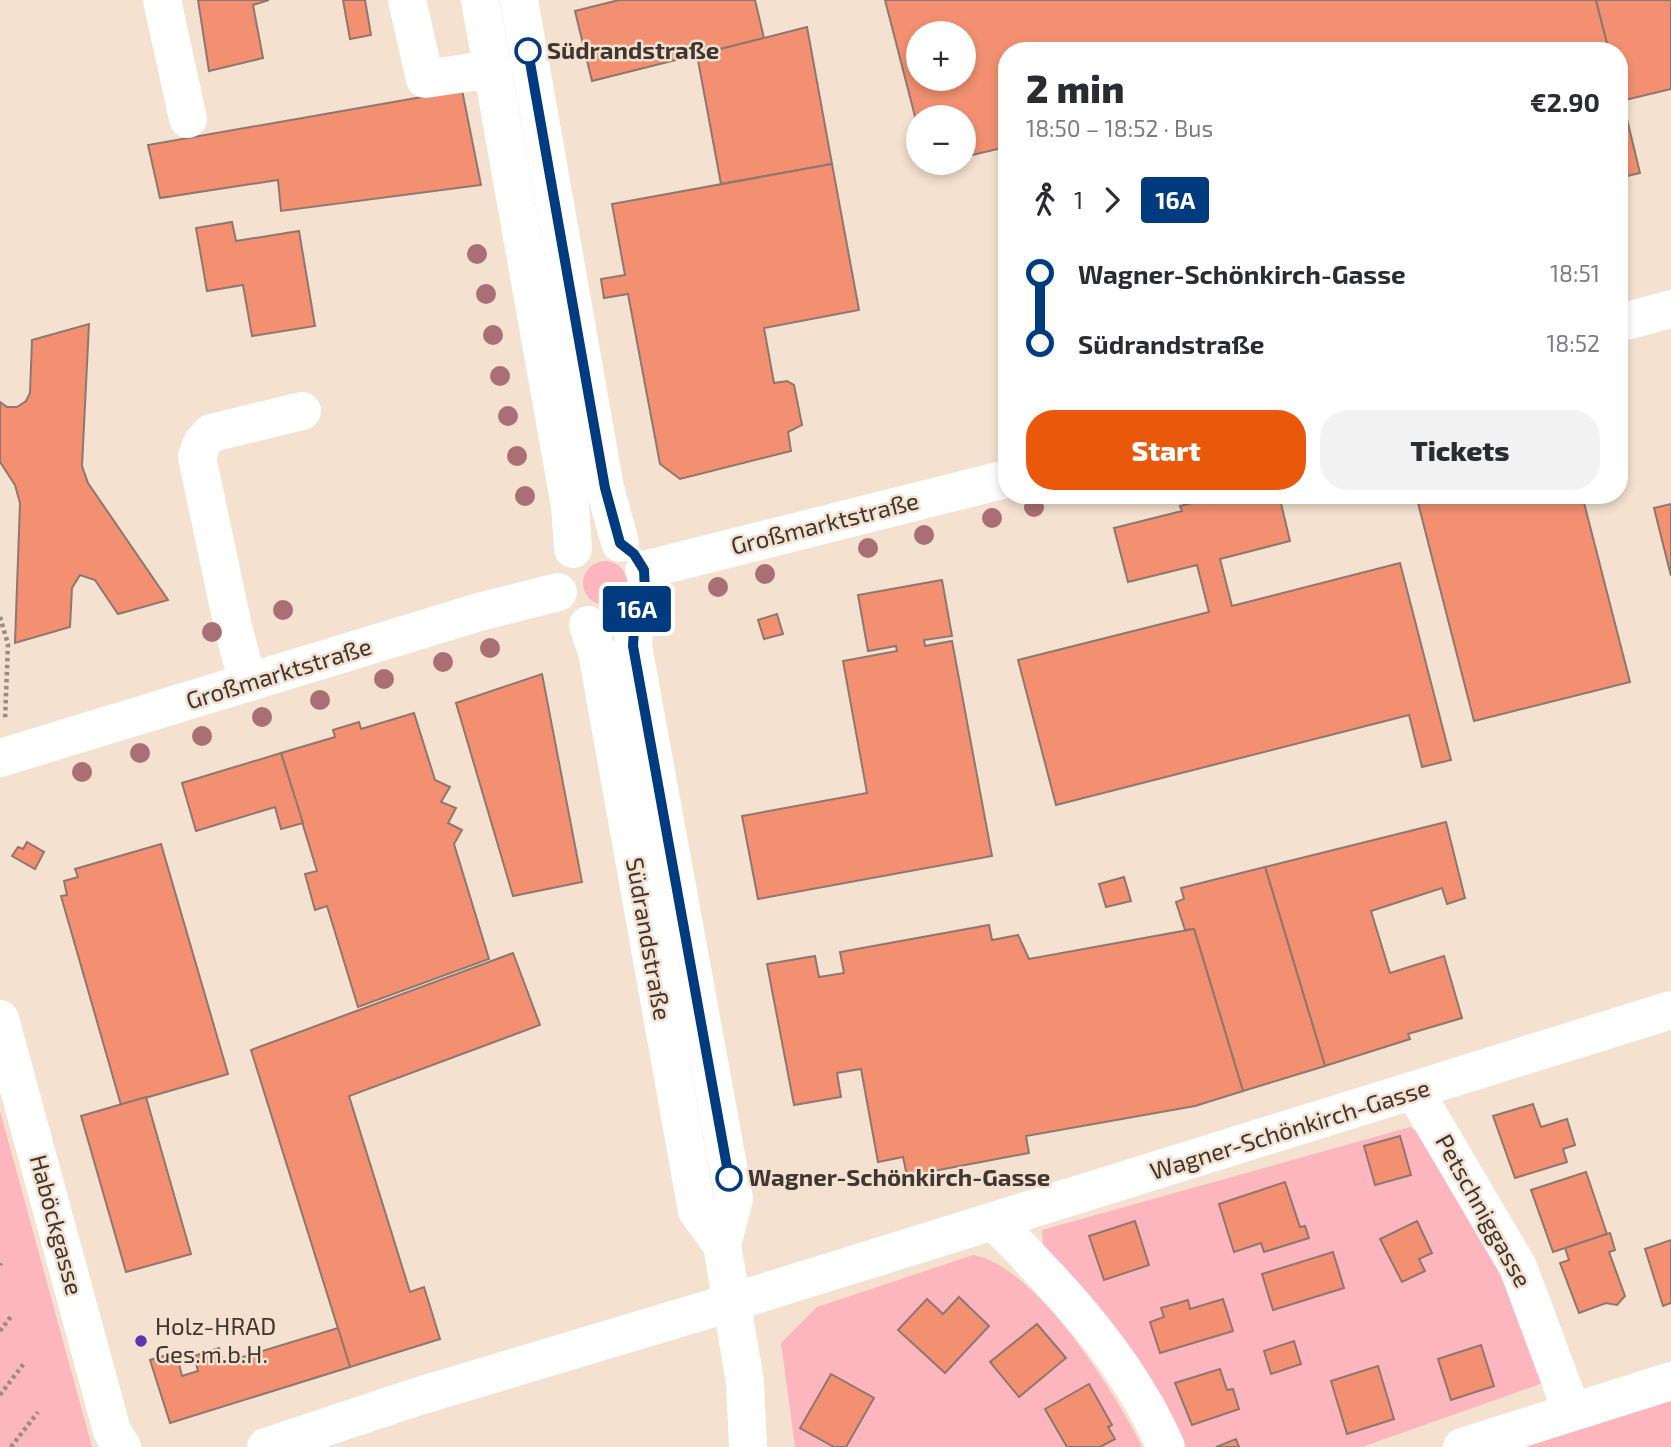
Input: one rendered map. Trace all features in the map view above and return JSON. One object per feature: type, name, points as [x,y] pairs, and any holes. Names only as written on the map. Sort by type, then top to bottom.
[{"type":"street","points":[[162,0],[188,119]]},
{"type":"street","points":[[407,0],[425,79],[493,69]]},
{"type":"street","points":[[480,0],[570,506],[573,549]]},
{"type":"street","name":"Südrandstraße","points":[[519,0],[605,488],[645,591],[635,611],[633,646],[734,1199],[722,1245],[744,1382],[748,1447]]},
{"type":"street","points":[[1628,321],[1671,309]]},
{"type":"street","points":[[248,683],[233,627],[197,457],[211,433],[302,411]]},
{"type":"street","name":"Großmarktstraße","points":[[632,556],[998,481]]},
{"type":"street","points":[[632,556],[595,539],[573,549],[560,568],[558,593],[569,612],[589,625],[612,625],[635,611]]},
{"type":"street","name":"Großmarktstraße","points":[[0,758],[479,612],[558,593]]},
{"type":"street","name":"Südrandstraße","points":[[589,625],[597,652],[695,1203],[697,1211],[722,1245]]},
{"type":"street","name":"Wagner-Schönkirch-Gasse","points":[[266,1447],[416,1397],[733,1303],[1671,1010]]},
{"type":"street","name":"Haböckgasse","points":[[0,1019],[117,1439]]},
{"type":"street","name":"Petschniggasse","points":[[1415,1092],[1518,1267],[1572,1412]]},
{"type":"street","points":[[994,1221],[1087,1318],[1135,1385],[1166,1447]]},
{"type":"street","points":[[1462,1447],[1671,1381]]},
{"type":"path","points":[[0,617],[8,644],[5,720]]},
{"type":"path","points":[[0,1331],[12,1315]]},
{"type":"path","points":[[0,1395],[25,1362]]},
{"type":"path","points":[[0,1384],[5,1388]]},
{"type":"path","points":[[10,1447],[38,1412]]},
{"type":"shaded area","points":[[605,561],[620,568],[627,583],[620,598],[605,605],[590,598],[583,583],[590,568]]},
{"type":"shaded area","points":[[0,1111],[92,1447],[0,1447]]},
{"type":"shaded area","points":[[1410,1127],[1423,1136],[1482,1230],[1546,1382],[1362,1447],[1185,1447],[1164,1399],[1149,1378],[1044,1257],[1042,1230]]},
{"type":"shaded area","points":[[973,1255],[997,1264],[1022,1281],[1047,1306],[1093,1365],[1142,1447],[795,1447],[781,1343],[817,1307]]},
{"type":"shaded area","points":[[1671,1399],[1671,1447],[1521,1447]]},
{"type":"building","points":[[198,0],[269,0],[253,5],[263,58],[209,71]]},
{"type":"building","points":[[343,0],[365,0],[371,35],[350,39]]},
{"type":"building","points":[[619,0],[755,0],[764,38],[592,81],[575,11]]},
{"type":"building","points":[[885,0],[1596,0],[1607,42],[998,42],[998,149],[976,154],[976,105],[912,105],[908,91],[976,91],[976,21],[906,21],[906,82]]},
{"type":"building","points":[[1596,0],[1671,0],[1671,89],[1628,99],[1628,42],[1607,42]]},
{"type":"building","points":[[807,27],[832,164],[721,184],[697,55]]},
{"type":"building","points":[[462,90],[481,185],[281,211],[278,180],[160,198],[148,145]]},
{"type":"building","points":[[1628,123],[1640,173],[1628,176]]},
{"type":"building","points":[[832,164],[859,310],[764,328],[774,383],[787,381],[794,385],[802,425],[788,432],[791,451],[680,479],[660,464],[628,294],[604,298],[601,279],[625,275],[612,204]]},
{"type":"building","points":[[232,222],[236,241],[299,231],[315,326],[252,336],[243,285],[207,291],[196,228]]},
{"type":"building","points":[[89,324],[82,466],[88,483],[168,600],[118,614],[95,580],[80,575],[72,588],[70,627],[15,643],[20,503],[15,485],[0,462],[0,402],[7,407],[17,407],[26,401],[30,393],[32,340]]},
{"type":"building","points":[[1281,504],[1290,541],[1220,559],[1232,606],[1400,563],[1451,760],[1422,767],[1409,715],[1056,805],[1018,660],[1209,612],[1197,565],[1128,582],[1114,528],[1182,511],[1180,506]]},
{"type":"building","points":[[1418,504],[1584,504],[1630,682],[1474,721]]},
{"type":"building","points":[[1671,504],[1671,576],[1654,508]]},
{"type":"building","points":[[942,580],[952,636],[924,640],[925,646],[952,641],[992,856],[758,899],[742,816],[867,793],[843,661],[897,651],[896,646],[868,651],[858,595]]},
{"type":"building","points":[[777,614],[783,634],[764,639],[758,620]]},
{"type":"building","points":[[542,674],[582,882],[513,896],[456,703]]},
{"type":"building","points":[[414,713],[435,780],[450,787],[441,802],[456,808],[448,823],[462,830],[454,844],[489,959],[358,1007],[327,906],[315,910],[305,874],[317,871],[281,753],[335,737],[333,730],[359,722],[361,729]]},
{"type":"building","points":[[281,753],[303,823],[281,829],[275,807],[196,831],[182,783]]},
{"type":"building","points":[[1446,822],[1465,898],[1447,904],[1442,888],[1371,911],[1390,973],[1444,956],[1462,1018],[1408,1034],[1410,1039],[1325,1066],[1265,867]]},
{"type":"building","points":[[27,842],[44,852],[35,869],[12,856],[18,847],[23,849]]},
{"type":"building","points":[[161,844],[228,1074],[121,1105],[61,896],[67,895],[64,881],[78,877],[75,869]]},
{"type":"building","points":[[1265,867],[1325,1066],[1243,1091],[1194,929],[1185,930],[1176,902],[1184,899],[1181,888]]},
{"type":"building","points":[[1124,877],[1131,901],[1106,907],[1099,884]]},
{"type":"building","points":[[989,925],[992,940],[1018,935],[1029,959],[1194,929],[1243,1091],[1195,1106],[1026,1136],[1029,1153],[907,1176],[903,1157],[878,1162],[861,1069],[837,1073],[841,1097],[794,1105],[767,964],[815,956],[819,977],[844,973],[840,952]]},
{"type":"building","points":[[513,953],[540,1025],[349,1096],[410,1292],[424,1287],[440,1339],[350,1367],[251,1050]]},
{"type":"building","points":[[146,1097],[191,1254],[126,1272],[81,1116]]},
{"type":"building","points":[[1533,1104],[1541,1127],[1567,1119],[1575,1145],[1563,1149],[1567,1162],[1515,1178],[1493,1116]]},
{"type":"building","points":[[1400,1136],[1411,1175],[1375,1185],[1364,1146]]},
{"type":"building","points":[[1586,1172],[1607,1234],[1553,1252],[1531,1190]]},
{"type":"building","points":[[1285,1182],[1300,1227],[1305,1226],[1309,1238],[1264,1252],[1261,1243],[1234,1252],[1219,1204]]},
{"type":"building","points":[[1135,1221],[1149,1265],[1104,1280],[1089,1236]]},
{"type":"building","points":[[1417,1221],[1432,1253],[1419,1259],[1425,1271],[1402,1282],[1380,1239]]},
{"type":"building","points":[[1610,1233],[1615,1250],[1609,1252],[1625,1296],[1617,1305],[1606,1303],[1579,1313],[1560,1263],[1569,1260],[1565,1248]]},
{"type":"building","points":[[1671,1240],[1671,1303],[1663,1306],[1645,1249]]},
{"type":"building","points":[[1333,1252],[1344,1288],[1273,1310],[1262,1274]]},
{"type":"building","points":[[959,1297],[989,1326],[945,1373],[898,1330],[927,1299],[943,1314]]},
{"type":"building","points":[[1223,1299],[1233,1331],[1160,1353],[1150,1322],[1164,1317],[1161,1308],[1188,1300],[1190,1309]]},
{"type":"building","points":[[1037,1324],[1066,1358],[1019,1397],[990,1362]]},
{"type":"building","points":[[338,1328],[350,1367],[170,1423],[150,1360],[176,1352],[182,1376],[198,1371],[194,1356],[219,1348],[223,1363]]},
{"type":"building","points":[[1294,1341],[1301,1364],[1271,1374],[1264,1351]]},
{"type":"building","points":[[1481,1345],[1494,1386],[1451,1400],[1438,1359]]},
{"type":"building","points":[[1378,1366],[1394,1419],[1347,1434],[1331,1381]]},
{"type":"building","points":[[1220,1369],[1227,1390],[1233,1389],[1239,1409],[1192,1425],[1175,1383]]},
{"type":"building","points":[[831,1374],[874,1398],[846,1447],[834,1447],[800,1428]]},
{"type":"building","points":[[1089,1384],[1112,1425],[1108,1427],[1115,1439],[1100,1447],[1067,1447],[1045,1409]]},
{"type":"building","points":[[1236,1439],[1239,1447],[1216,1447]]},
{"type":"bus line","name":"16A","points":[[528,51],[605,488],[620,543],[628,547],[644,570],[645,591],[635,611],[633,646],[729,1178]]},
{"type":"place","name":"Südrandstraße","points":[[528,51]]},
{"type":"place","name":"Wagner-Schönkirch-Gasse","points":[[729,1178]]},
{"type":"place","name":"Holz-HRAD Ges.m.b.H.","points":[[141,1341]]}]
